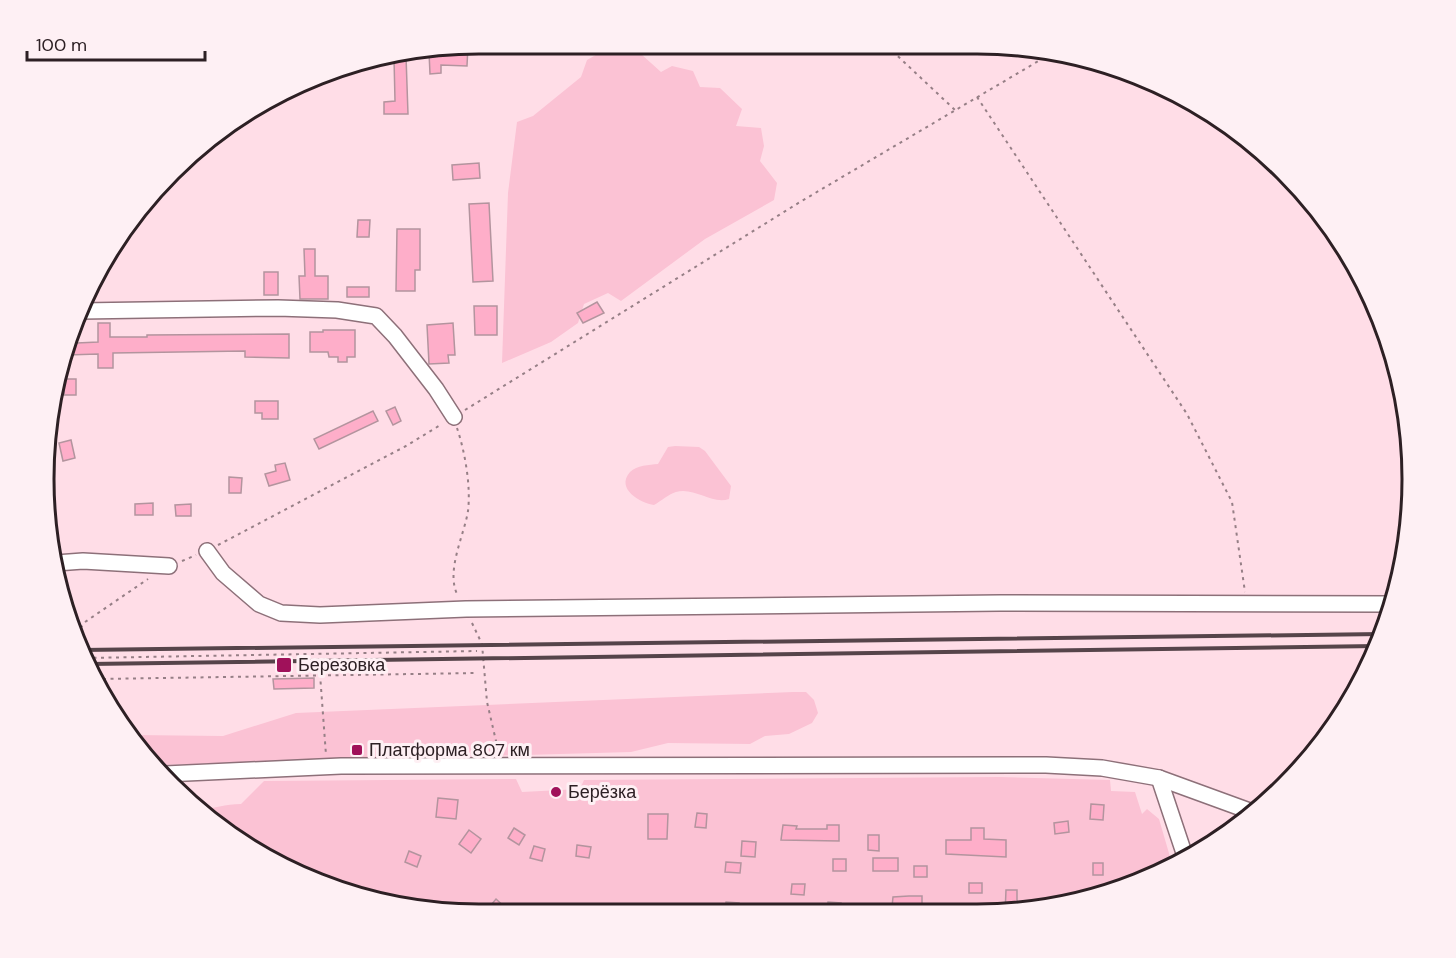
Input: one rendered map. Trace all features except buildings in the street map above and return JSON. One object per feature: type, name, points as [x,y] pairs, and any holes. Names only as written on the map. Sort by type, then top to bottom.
[{"type":"street","points":[[88,311],[278,308],[337,310],[376,316],[430,380],[454,417]]},
{"type":"street","points":[[207,551],[240,590],[259,604],[281,613],[320,615],[466,609],[1383,604]]},
{"type":"street","points":[[62,563],[83,561],[169,566]]},
{"type":"street","points":[[172,774],[327,766],[1046,765],[1102,768],[1159,778],[1244,809]]},
{"type":"street","points":[[1159,778],[1183,850]]},
{"type":"path","points":[[896,54],[955,110]]},
{"type":"path","points":[[169,566],[207,551],[406,446],[800,202],[1041,59]]},
{"type":"path","points":[[977,97],[1188,414],[1232,502],[1246,604]]},
{"type":"path","points":[[454,417],[461,439],[468,509],[454,570],[456,592],[482,644],[487,702],[502,765]]},
{"type":"path","points":[[81,627],[85,622],[150,578]]},
{"type":"path","points":[[93,657],[477,651]]},
{"type":"path","points":[[104,679],[476,672]]},
{"type":"path","points":[[320,674],[327,766]]},
{"type":"shaded area","points":[[598,54],[641,54],[661,72],[672,66],[693,71],[700,87],[720,88],[742,109],[736,126],[761,128],[764,146],[760,161],[777,183],[774,200],[705,239],[621,301],[608,293],[584,304],[578,323],[551,342],[502,363],[508,193],[517,122],[533,116],[581,77],[587,60]]},
{"type":"shaded area","points":[[668,447],[699,447],[705,451],[731,486],[729,499],[716,500],[683,491],[673,493],[654,505],[632,494],[626,484],[626,478],[630,472],[647,465],[658,464]]},
{"type":"shaded area","points":[[806,692],[814,700],[818,713],[812,723],[789,734],[765,736],[750,744],[668,743],[631,752],[164,765],[140,735],[223,736],[296,713]]},
{"type":"shaded area","points":[[999,777],[1110,780],[1111,791],[1135,792],[1142,814],[1147,809],[1159,819],[1170,857],[1140,872],[1087,890],[1005,903],[451,903],[369,890],[316,872],[266,847],[211,808],[241,804],[264,781],[516,779],[522,792],[580,789],[584,780]]},
{"type":"railway","points":[[90,650],[1373,634]]},
{"type":"railway","points":[[97,664],[1368,646]]},
{"type":"place","name":"Березовка","points":[[284,665]]},
{"type":"place","name":"Платформа 807 км","points":[[357,750]]},
{"type":"place","name":"Берёзка","points":[[556,792]]}]
